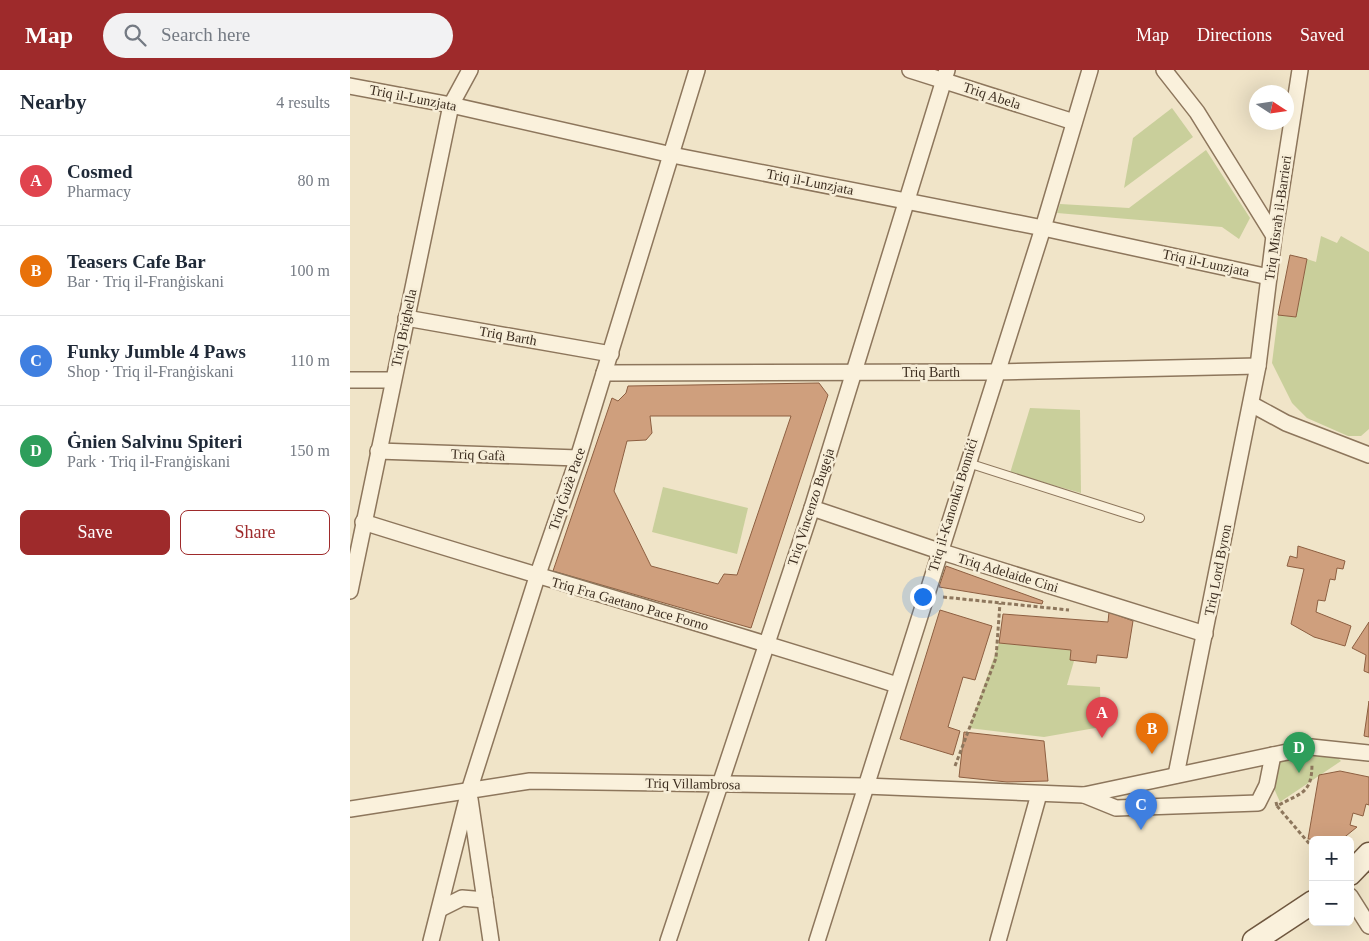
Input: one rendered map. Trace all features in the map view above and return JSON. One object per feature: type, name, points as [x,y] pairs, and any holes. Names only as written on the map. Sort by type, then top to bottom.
[{"type":"street","name":"Triq Brighella","points":[[350,591],[354,551],[363,522],[451,104],[470,70]]},
{"type":"street","name":"Triq Ġużè Pace","points":[[431,941],[469,791],[611,354],[697,70]]},
{"type":"street","name":"Triq Abela","points":[[910,70],[945,75],[1074,122]]},
{"type":"street","name":"Triq il-Kanonku Bonniċi","points":[[817,941],[995,372],[1043,228],[1090,70]]},
{"type":"street","points":[[1164,70],[1197,112],[1274,236]]},
{"type":"street","name":"Triq Misraħ il-Barrieri","points":[[1258,366],[1274,236],[1300,70]]},
{"type":"street","name":"Triq Vincenzo Bugeja","points":[[668,941],[812,508],[945,75]]},
{"type":"street","name":"Triq il-Lunzjata","points":[[350,86],[451,104],[672,155],[907,200],[1269,277]]},
{"type":"street","name":"Triq Barth","points":[[406,318],[611,354]]},
{"type":"street","name":"Triq Barth","points":[[604,373],[995,372],[1258,366]]},
{"type":"street","name":"Triq Lord Byron","points":[[1176,775],[1258,366]]},
{"type":"street","points":[[350,380],[392,380]]},
{"type":"street","points":[[1251,404],[1286,423],[1369,455]]},
{"type":"street","name":"Triq Gafà","points":[[378,451],[578,458]]},
{"type":"street","name":"Triq Adelaide Cini","points":[[812,508],[939,551],[1205,634]]},
{"type":"street","name":"Triq Fra Gaetano Pace Forno","points":[[363,522],[537,577],[766,642],[897,685]]},
{"type":"street","points":[[1084,795],[1311,747],[1369,753]]},
{"type":"street","points":[[1084,795],[1116,808],[1258,803],[1267,785],[1274,755]]},
{"type":"street","name":"Triq Villambrosa","points":[[350,809],[530,781],[865,786],[1084,795]]},
{"type":"street","points":[[469,791],[491,941]]},
{"type":"street","points":[[998,941],[1038,794]]},
{"type":"street","points":[[1354,870],[1369,854]]},
{"type":"street","points":[[440,909],[462,898],[485,900]]},
{"type":"street","points":[[1354,902],[1369,926]]},
{"type":"street","points":[[1254,941],[1309,905]]},
{"type":"lane","points":[[967,462],[1140,518]]},
{"type":"path","points":[[942,597],[1072,611]]},
{"type":"path","points":[[955,766],[996,658],[1000,603]]},
{"type":"path","points":[[1278,806],[1308,788],[1312,780],[1311,747]]},
{"type":"path","points":[[1267,785],[1278,806],[1309,843]]},
{"type":"green space","points":[[1172,108],[1193,137],[1124,188],[1133,138]]},
{"type":"green space","points":[[1206,150],[1250,218],[1239,239],[1222,227],[1057,213],[1060,204],[1129,208]]},
{"type":"green space","points":[[1321,236],[1337,243],[1341,236],[1369,252],[1369,429],[1361,436],[1348,436],[1307,418],[1292,403],[1272,363],[1278,315],[1296,317],[1307,259],[1316,262]]},
{"type":"green space","points":[[1030,408],[1080,410],[1081,493],[1010,473]]},
{"type":"green space","points":[[663,487],[748,508],[737,554],[652,532]]},
{"type":"green space","points":[[999,643],[1071,650],[1070,660],[1074,661],[1067,685],[1100,687],[1101,727],[1044,737],[969,728]]},
{"type":"green space","points":[[1331,751],[1341,761],[1280,802],[1272,784],[1276,759]]},
{"type":"building","points":[[1290,255],[1307,259],[1296,317],[1278,315]]},
{"type":"building","points":[[819,383],[828,395],[751,628],[553,571],[612,398],[618,401],[626,393],[628,386]],"holes":[[[650,416],[791,416],[737,575],[724,574],[718,584],[651,566],[614,491],[627,441],[646,440],[652,433]]]},
{"type":"building","points":[[1298,546],[1345,561],[1343,569],[1337,568],[1335,580],[1330,579],[1325,601],[1318,600],[1316,612],[1351,626],[1345,646],[1314,637],[1291,624],[1304,569],[1287,566],[1290,556],[1297,558]]},
{"type":"building","points":[[946,566],[1043,601],[1042,604],[939,587]]},
{"type":"building","points":[[940,610],[992,626],[975,680],[963,677],[948,727],[960,731],[953,755],[900,739]]},
{"type":"building","points":[[1109,612],[1133,621],[1127,658],[1097,655],[1096,663],[1070,660],[1071,650],[999,643],[1003,614],[1108,622]]},
{"type":"building","points":[[1369,622],[1369,673],[1364,671],[1366,655],[1352,648]]},
{"type":"building","points":[[1369,701],[1369,737],[1364,736]]},
{"type":"building","points":[[964,732],[1044,741],[1048,781],[1007,782],[959,777]]},
{"type":"building","points":[[1340,771],[1369,777],[1369,805],[1366,804],[1363,816],[1353,813],[1350,825],[1357,827],[1346,836],[1309,836],[1308,839],[1319,775]]},
{"type":"place","name":"Cosmed","points":[[1102,738]]},
{"type":"place","name":"Teasers Cafe Bar","points":[[1152,754]]},
{"type":"place","name":"Ġnien Salvinu Spiteri","points":[[1299,773]]},
{"type":"place","name":"Funky Jumble 4 Paws","points":[[1141,830]]}]
